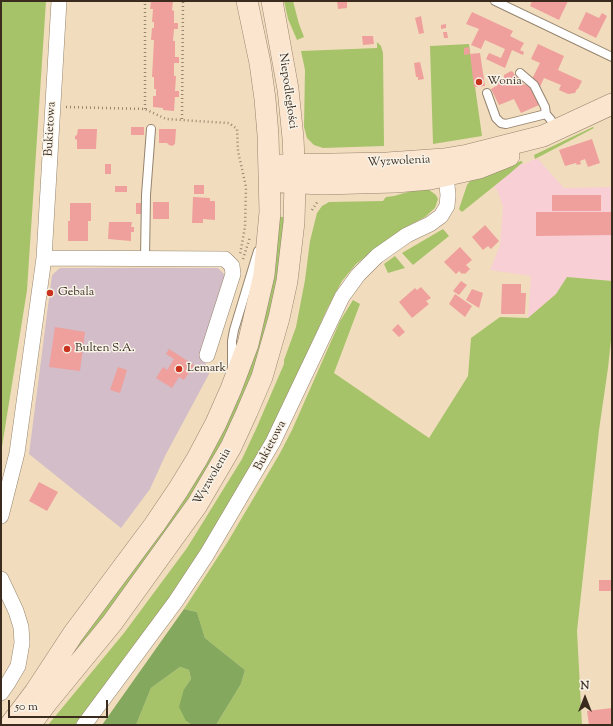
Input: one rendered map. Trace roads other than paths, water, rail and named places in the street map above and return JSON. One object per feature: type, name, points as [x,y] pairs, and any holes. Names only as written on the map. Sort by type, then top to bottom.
[{"type":"main road","name":"Niepodległości","points":[[247,1],[260,63],[265,99],[269,174]]},
{"type":"main road","name":"Niepodległości","points":[[272,1],[288,89],[295,174]]},
{"type":"main road","name":"Wyzwolenia","points":[[10,725],[35,692],[74,634],[155,524],[178,490],[213,429],[231,389],[248,344],[258,302],[267,248],[270,212],[269,174],[295,174],[387,163],[444,159],[468,155],[612,104]]},
{"type":"main road","name":"Wyzwolenia","points":[[295,174],[323,184],[396,182],[446,176],[478,168],[524,149],[548,126]]},
{"type":"main road","name":"Wyzwolenia","points":[[30,725],[112,624],[160,558],[197,505],[231,447],[262,377],[279,318],[287,281],[291,250],[294,222],[295,174]]},
{"type":"street","name":"Bukietowa","points":[[1,516],[17,453],[44,258],[59,1]]},
{"type":"street","name":"Bukietowa","points":[[84,725],[176,601],[207,554],[274,442],[342,297],[358,275],[377,256],[407,235],[430,224],[441,216],[447,206],[448,195],[446,176]]},
{"type":"street","points":[[44,258],[225,259],[232,266],[233,274],[207,355]]},
{"type":"street","points":[[1,579],[16,611],[21,627],[22,643],[18,666],[1,692]]},
{"type":"lane","points":[[495,1],[612,57]]},
{"type":"lane","points":[[487,93],[496,118],[501,124],[513,122],[548,126],[546,107],[534,85],[520,73]]},
{"type":"lane","points":[[145,258],[146,195],[151,129]]},
{"type":"place","name":"Wonia","points":[[479,82]]},
{"type":"place","name":"Gebala","points":[[50,293]]},
{"type":"place","name":"Bulten S.A.","points":[[67,349]]},
{"type":"place","name":"Lemark","points":[[179,369]]}]
